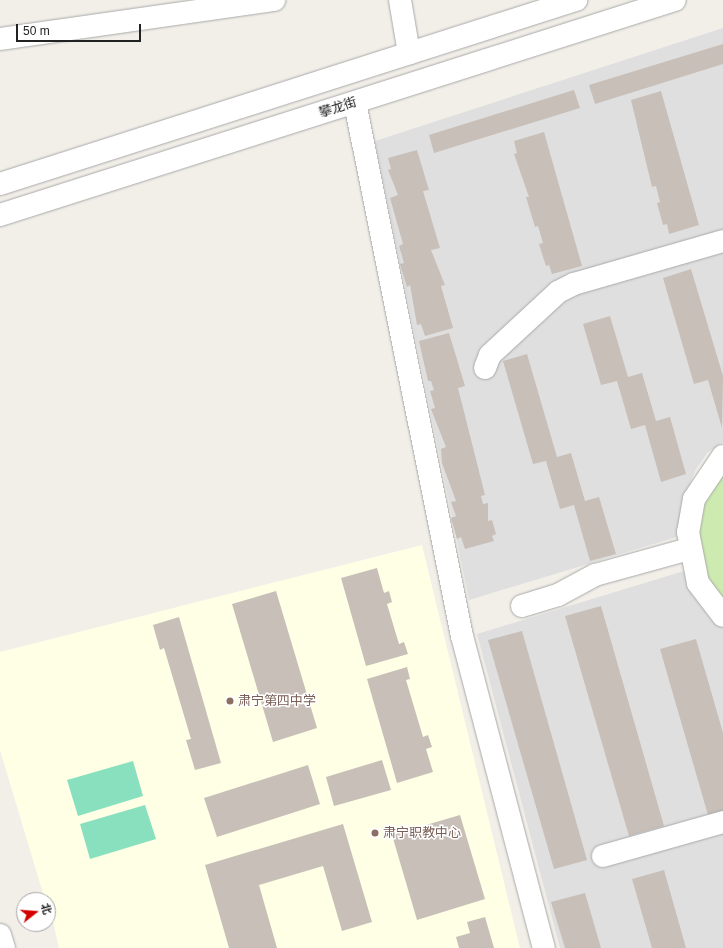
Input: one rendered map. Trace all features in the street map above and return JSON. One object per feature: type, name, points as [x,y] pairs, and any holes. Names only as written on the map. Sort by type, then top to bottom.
[{"type":"street","points":[[0,39],[274,0]]},
{"type":"street","points":[[400,0],[409,53]]},
{"type":"street","points":[[0,184],[576,0]]},
{"type":"street","name":"攀龙街","points":[[0,215],[675,0]]},
{"type":"street","points":[[355,102],[462,636],[544,948]]},
{"type":"street","points":[[485,368],[490,355],[558,292],[574,284],[723,241]]},
{"type":"street","points":[[723,456],[694,498],[689,549],[698,583],[723,616]]},
{"type":"street","points":[[522,606],[558,595],[595,575],[689,549]]},
{"type":"street","points":[[602,856],[723,822]]},
{"type":"street","points":[[0,935],[4,948]]},
{"type":"shaded area","points":[[723,28],[723,442],[707,453],[695,471],[681,508],[680,536],[469,600],[375,141]]},
{"type":"shaded area","name":"肃宁第四中学","points":[[422,545],[520,948],[59,948],[55,932],[56,892],[43,892],[0,750],[0,652]]},
{"type":"shaded area","points":[[684,571],[706,612],[723,626],[723,948],[560,948],[477,634]]},
{"type":"green space","points":[[723,465],[723,604],[703,576],[696,511]]},
{"type":"green space","points":[[133,761],[143,796],[78,816],[67,780]]},
{"type":"green space","points":[[145,805],[156,839],[90,859],[80,824]]},
{"type":"building","points":[[723,44],[723,64],[595,104],[589,85]]},
{"type":"building","points":[[574,90],[580,108],[434,153],[429,135]]},
{"type":"building","points":[[661,91],[699,225],[669,234],[667,224],[663,225],[657,203],[660,202],[656,186],[652,187],[631,100]]},
{"type":"building","points":[[544,132],[582,266],[552,274],[549,265],[546,266],[539,244],[543,243],[538,226],[535,227],[526,197],[529,197],[514,154],[517,153],[514,141]]},
{"type":"building","points":[[417,150],[429,190],[423,191],[440,248],[431,250],[445,285],[441,286],[453,328],[425,336],[421,324],[417,325],[410,285],[407,287],[400,264],[404,263],[399,246],[403,244],[390,198],[398,195],[388,170],[391,169],[388,158]]},
{"type":"building","points":[[691,269],[723,376],[722,428],[708,380],[694,384],[663,278]]},
{"type":"building","points":[[610,316],[628,377],[642,373],[656,421],[670,417],[686,474],[661,482],[645,425],[631,429],[617,381],[601,385],[583,324]]},
{"type":"building","points":[[449,333],[465,386],[458,388],[485,495],[481,496],[483,504],[488,503],[488,521],[492,520],[496,534],[492,536],[494,541],[465,549],[461,537],[457,539],[451,518],[456,516],[451,502],[456,501],[442,463],[441,449],[446,447],[431,409],[435,408],[430,391],[434,390],[431,381],[428,381],[419,341]]},
{"type":"building","points":[[527,354],[557,457],[571,453],[585,501],[599,497],[616,554],[590,561],[574,505],[560,509],[546,461],[533,464],[503,361]]},
{"type":"building","points":[[377,568],[384,593],[389,591],[392,602],[387,604],[399,644],[404,642],[408,654],[366,666],[341,578]]},
{"type":"building","points":[[276,591],[317,728],[273,742],[232,604]]},
{"type":"building","points":[[601,606],[664,826],[629,836],[565,616]]},
{"type":"building","points":[[179,617],[221,763],[195,770],[186,740],[191,739],[164,648],[160,650],[153,625]]},
{"type":"building","points":[[522,631],[587,860],[554,869],[488,640]]},
{"type":"building","points":[[696,639],[723,733],[723,811],[708,815],[660,649]]},
{"type":"building","points":[[407,667],[410,679],[406,680],[423,737],[428,735],[432,747],[426,749],[433,772],[397,783],[367,679]]},
{"type":"building","points":[[382,760],[391,790],[334,806],[326,777]]},
{"type":"building","points":[[308,765],[320,804],[217,837],[204,798]]},
{"type":"building","points":[[460,815],[485,899],[417,920],[392,835]]},
{"type":"building","points":[[343,824],[372,922],[342,931],[323,866],[259,885],[277,948],[229,948],[205,865]]},
{"type":"building","points":[[664,870],[686,948],[652,948],[632,879]]},
{"type":"building","points":[[585,893],[601,948],[565,948],[551,902]]},
{"type":"building","points":[[485,917],[494,948],[459,948],[456,937],[470,933],[467,922]]},
{"type":"place","name":"肃宁第四中学","points":[[230,701]]},
{"type":"place","name":"肃宁职教中心","points":[[375,833]]}]
